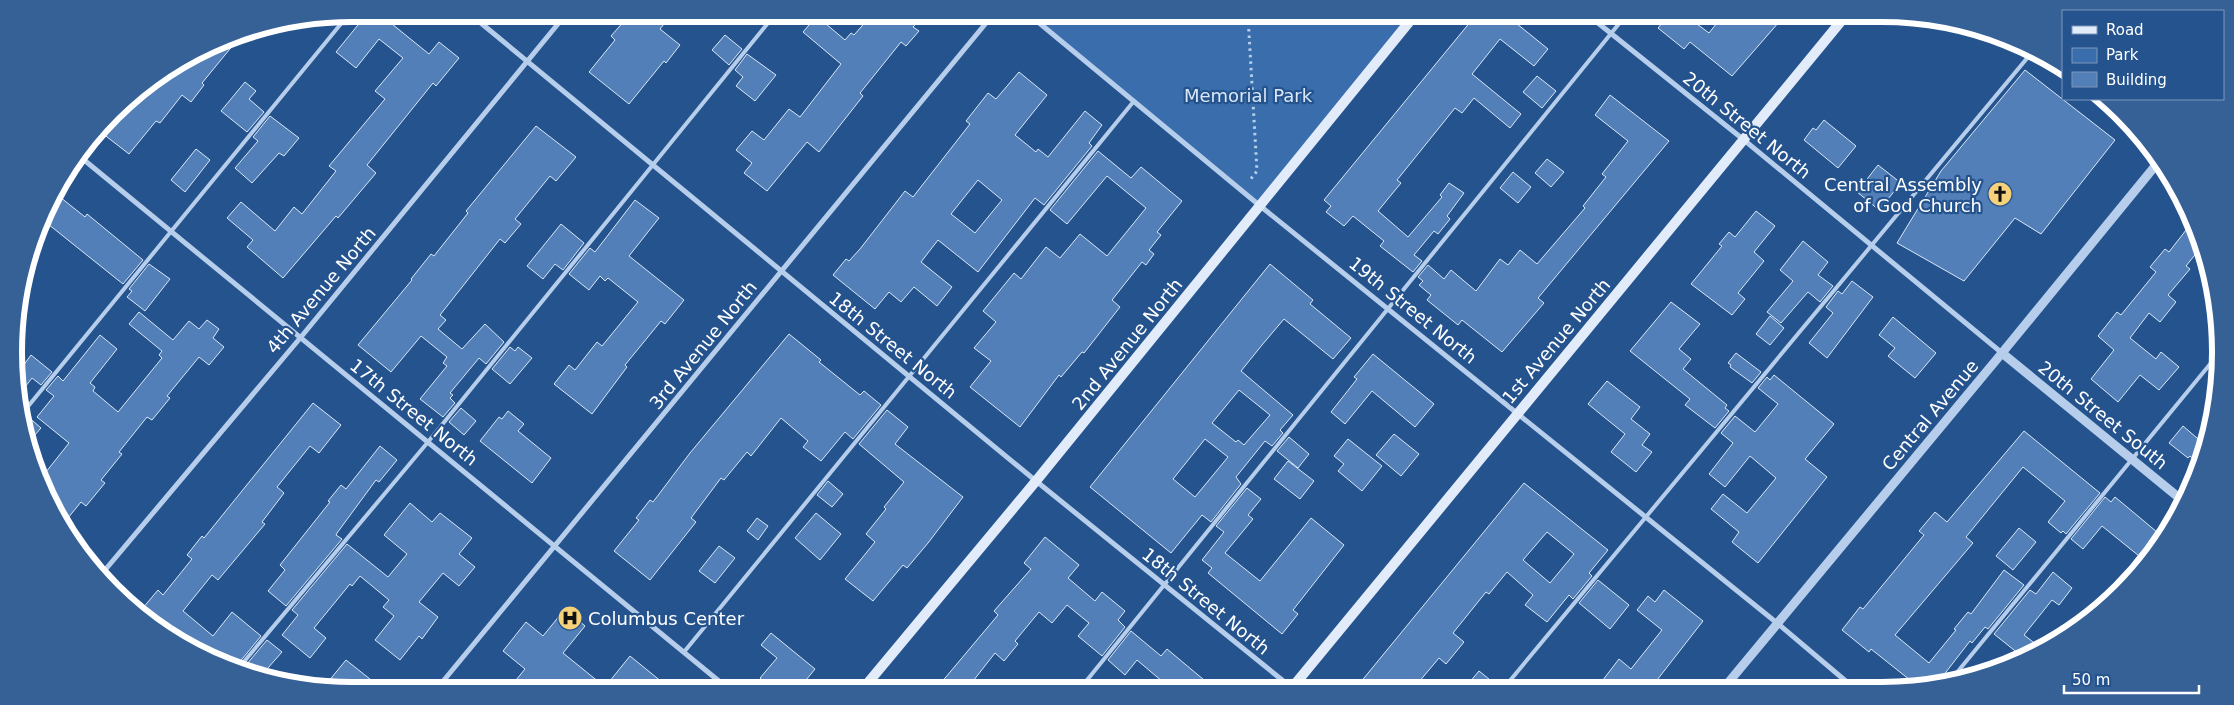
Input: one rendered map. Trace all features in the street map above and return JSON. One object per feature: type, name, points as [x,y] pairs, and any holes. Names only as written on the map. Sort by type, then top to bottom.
[{"type":"main road","name":"2nd Avenue North","points":[[869,682],[1036,482],[1409,22]]},
{"type":"main road","name":"1st Avenue North","points":[[1298,682],[1840,22]]},
{"type":"street","name":"18th Street North","points":[[478,22],[1036,482],[1283,682]]},
{"type":"street","name":"4th Avenue North","points":[[105,571],[301,337],[560,22]]},
{"type":"street","name":"3rd Avenue North","points":[[442,682],[987,22]]},
{"type":"street","name":"19th Street North","points":[[1038,22],[1259,205],[1646,516],[1847,682]]},
{"type":"street","name":"20th Street North","points":[[1597,22],[1744,140],[2002,353]]},
{"type":"street","name":"17th Street North","points":[[85,160],[721,682]]},
{"type":"street","name":"Central Avenue","points":[[1729,682],[2154,167]]},
{"type":"street","name":"20th Street South","points":[[2002,353],[2178,497]]},
{"type":"lane","points":[[27,407],[342,22]]},
{"type":"lane","points":[[242,664],[428,442],[654,166],[769,22]]},
{"type":"lane","points":[[1086,682],[1166,586],[1620,22]]},
{"type":"lane","points":[[1509,682],[2028,57]]},
{"type":"lane","points":[[684,652],[1134,101]]},
{"type":"lane","points":[[1956,674],[2212,362]]},
{"type":"path","points":[[1248,22],[1256,171],[1250,180]]},
{"type":"green space","name":"Memorial Park","points":[[1038,22],[1409,22],[1259,205]]},
{"type":"building","points":[[360,22],[389,22],[429,54],[439,42],[459,58],[436,86],[433,83],[367,165],[376,173],[283,278],[247,247],[253,240],[227,218],[241,202],[275,231],[294,207],[302,214],[336,171],[329,166],[385,99],[375,91],[403,58],[379,39],[356,68],[336,52]]},
{"type":"building","points":[[623,22],[666,22],[660,29],[680,45],[666,63],[664,61],[629,104],[589,72],[615,40],[611,36]]},
{"type":"building","points":[[812,22],[824,22],[845,40],[851,33],[854,35],[865,22],[917,22],[913,27],[919,31],[906,46],[901,42],[860,93],[863,96],[819,152],[807,142],[767,191],[744,173],[752,163],[736,150],[752,131],[764,140],[789,109],[800,117],[841,64],[803,32]]},
{"type":"building","points":[[1470,22],[1515,22],[1548,49],[1534,66],[1500,39],[1472,74],[1521,114],[1510,128],[1474,98],[1462,113],[1455,108],[1397,180],[1401,183],[1378,211],[1408,237],[1442,197],[1440,195],[1449,183],[1464,193],[1447,216],[1450,219],[1438,234],[1434,231],[1414,255],[1422,261],[1413,272],[1380,246],[1384,241],[1353,216],[1344,226],[1326,212],[1331,206],[1324,200]]},
{"type":"building","points":[[1663,22],[1694,22],[1709,33],[1718,22],[1779,22],[1732,76],[1690,42],[1684,49],[1658,28]]},
{"type":"building","points":[[725,35],[742,49],[729,65],[712,50]]},
{"type":"building","points":[[233,45],[202,83],[204,85],[191,102],[182,95],[160,123],[156,121],[129,154],[104,135],[119,119],[169,78],[187,67]]},
{"type":"building","points":[[747,54],[776,75],[755,101],[736,86],[743,77],[735,70]]},
{"type":"building","name":"Central Assembly of God Church","points":[[2025,70],[2115,140],[2041,234],[2015,218],[1964,281],[1897,243],[1941,171]]},
{"type":"building","points":[[1019,72],[1047,95],[1015,135],[1036,152],[1038,149],[1048,157],[1085,111],[1102,125],[1089,143],[1092,146],[1044,205],[1035,198],[978,272],[938,240],[921,262],[952,287],[937,306],[914,287],[901,302],[889,292],[875,309],[833,275],[846,259],[849,261],[860,249],[905,191],[913,197],[970,124],[966,121],[988,93],[996,99]],"holes":[[[978,180],[1002,200],[975,233],[951,214]]]},
{"type":"building","points":[[1537,76],[1556,91],[1542,108],[1523,92]]},
{"type":"building","points":[[245,82],[256,91],[249,99],[264,112],[247,132],[221,111]]},
{"type":"building","points":[[1610,95],[1669,141],[1538,298],[1544,303],[1502,352],[1462,320],[1458,325],[1427,300],[1431,295],[1419,285],[1423,281],[1418,277],[1428,265],[1444,279],[1451,270],[1476,291],[1500,259],[1508,265],[1520,250],[1537,264],[1585,208],[1583,206],[1606,177],[1602,174],[1628,141],[1595,115]]},
{"type":"building","points":[[270,116],[299,138],[284,156],[279,153],[252,183],[235,168],[258,141],[253,137]]},
{"type":"building","points":[[1824,120],[1856,146],[1838,168],[1804,140],[1813,128],[1816,130]]},
{"type":"building","points":[[536,126],[576,157],[556,181],[550,176],[515,219],[521,224],[505,243],[500,239],[440,315],[446,320],[438,329],[462,349],[485,324],[504,342],[486,364],[479,358],[450,393],[453,395],[450,398],[455,403],[443,417],[420,399],[447,366],[443,363],[447,357],[421,336],[391,372],[358,345],[431,254],[434,256],[468,213],[466,211]]},
{"type":"building","points":[[196,149],[210,160],[185,192],[171,180]]},
{"type":"building","points":[[1098,151],[1131,178],[1141,167],[1182,201],[1157,232],[1161,235],[1149,250],[1154,254],[1146,265],[1142,262],[1112,300],[1120,307],[1084,353],[1082,352],[1061,377],[1059,375],[1020,427],[970,387],[991,361],[974,348],[996,322],[983,311],[1014,273],[1021,279],[1046,247],[1060,258],[1080,234],[1107,256],[1146,208],[1107,176],[1067,224],[1050,210]]},
{"type":"building","points":[[1547,159],[1564,172],[1551,187],[1535,173]]},
{"type":"building","points":[[1878,165],[1901,183],[1879,210],[1857,192]]},
{"type":"building","points":[[1513,172],[1531,187],[1518,203],[1500,188]]},
{"type":"building","points":[[61,198],[85,217],[87,214],[143,260],[123,284],[49,225]]},
{"type":"building","points":[[635,200],[659,218],[629,256],[684,300],[665,324],[661,321],[625,365],[627,367],[592,414],[554,384],[569,365],[575,370],[597,342],[602,346],[638,302],[608,278],[605,281],[600,276],[589,290],[569,274],[590,248],[595,252]]},
{"type":"building","points":[[1756,211],[1775,226],[1754,252],[1764,261],[1738,293],[1745,299],[1732,315],[1691,284],[1722,246],[1719,244],[1729,232],[1735,237]]},
{"type":"building","points":[[561,224],[584,243],[563,270],[555,264],[543,279],[527,266]]},
{"type":"building","points":[[2187,229],[2196,253],[2186,266],[2190,269],[2168,295],[2176,302],[2160,322],[2149,313],[2130,338],[2156,359],[2161,352],[2179,367],[2159,390],[2140,375],[2118,402],[2091,379],[2114,350],[2098,336],[2117,312],[2121,315],[2156,272],[2150,267],[2165,249],[2169,252]]},
{"type":"building","points":[[1803,241],[1828,262],[1818,275],[1833,286],[1820,302],[1808,292],[1781,323],[1767,312],[1793,281],[1780,270]]},
{"type":"building","points":[[149,264],[170,279],[145,311],[127,297],[132,291],[129,289]]},
{"type":"building","points":[[1270,264],[1313,300],[1310,304],[1351,338],[1333,359],[1284,319],[1262,345],[1241,371],[1293,415],[1280,430],[1283,433],[1272,446],[1265,441],[1236,477],[1241,484],[1211,522],[1202,515],[1171,553],[1090,487]],"holes":[[[1239,390],[1270,415],[1244,445],[1238,440],[1236,442],[1212,423]],[[1205,439],[1228,457],[1195,497],[1173,479]]]},
{"type":"building","points":[[1852,281],[1873,297],[1827,358],[1809,343],[1833,313],[1826,307],[1838,291],[1842,294]]},
{"type":"building","points":[[1671,302],[1700,324],[1679,349],[1691,359],[1683,369],[1727,405],[1725,408],[1729,411],[1715,428],[1685,405],[1690,399],[1630,351]]},
{"type":"building","points":[[139,312],[173,340],[189,321],[199,329],[207,320],[219,329],[213,338],[224,347],[209,365],[199,357],[167,396],[170,398],[152,420],[147,417],[119,452],[122,454],[101,480],[105,483],[86,506],[81,502],[67,519],[45,473],[69,443],[37,417],[54,396],[46,390],[58,376],[63,381],[100,335],[117,349],[90,383],[95,387],[93,391],[118,412],[162,358],[159,355],[162,351],[129,324]]},
{"type":"building","points":[[1770,316],[1784,328],[1770,345],[1756,334]]},
{"type":"building","points":[[1893,317],[1936,353],[1915,378],[1888,356],[1895,348],[1879,335]]},
{"type":"building","points":[[789,334],[821,360],[819,362],[860,395],[864,391],[881,405],[853,439],[845,432],[821,461],[803,447],[808,441],[781,418],[751,456],[747,452],[724,480],[721,478],[691,518],[696,522],[650,580],[614,551],[639,520],[636,518],[650,500],[653,502],[690,453]]},
{"type":"building","points":[[510,347],[515,351],[518,347],[532,358],[510,384],[492,369]]},
{"type":"building","points":[[1736,353],[1761,372],[1752,383],[1730,367],[1731,365],[1728,363]]},
{"type":"building","points":[[1373,354],[1434,404],[1415,427],[1372,391],[1345,424],[1331,412],[1357,379],[1354,377]]},
{"type":"building","points":[[31,355],[52,372],[41,385],[32,378],[24,388],[23,366]]},
{"type":"building","points":[[1774,375],[1834,424],[1805,459],[1827,477],[1758,563],[1732,542],[1739,532],[1711,509],[1723,494],[1747,513],[1776,478],[1750,456],[1725,487],[1709,474],[1733,443],[1721,433],[1735,416],[1755,432],[1778,404],[1758,388],[1767,377],[1770,380]]},
{"type":"building","points":[[1607,381],[1640,407],[1631,419],[1650,434],[1642,445],[1652,452],[1636,472],[1611,452],[1625,434],[1588,404]]},
{"type":"building","points":[[313,403],[341,425],[319,453],[310,446],[277,487],[284,493],[262,522],[265,524],[218,580],[212,575],[183,611],[213,636],[232,612],[261,636],[239,662],[187,638],[143,607],[158,590],[163,595],[192,559],[187,555],[202,536],[204,538]]},
{"type":"building","points":[[461,408],[476,421],[464,435],[449,422]]},
{"type":"building","points":[[887,410],[908,427],[895,444],[963,497],[907,568],[903,565],[873,601],[845,579],[875,542],[866,534],[904,482],[859,444]]},
{"type":"building","points":[[508,411],[524,424],[518,431],[551,458],[532,483],[480,441],[499,417],[502,419]]},
{"type":"building","points":[[29,418],[41,428],[34,436]]},
{"type":"building","points":[[2183,426],[2199,440],[2194,459],[2190,456],[2188,458],[2169,443]]},
{"type":"building","points":[[2024,431],[2100,493],[2066,534],[2063,531],[2061,533],[2048,522],[2065,501],[2023,467],[1966,537],[1973,543],[1895,635],[1929,663],[1968,612],[1971,614],[2004,570],[2024,585],[1988,629],[1985,627],[1972,643],[1970,641],[1942,677],[1911,681],[1871,649],[1869,652],[1842,630],[1860,607],[1863,609],[1924,535],[1919,531],[1935,512],[1947,522]]},
{"type":"building","points":[[1394,434],[1419,454],[1401,476],[1376,455]]},
{"type":"building","points":[[1289,437],[1309,454],[1298,468],[1277,451]]},
{"type":"building","points":[[1348,439],[1382,466],[1362,491],[1338,471],[1344,464],[1334,456]]},
{"type":"building","points":[[380,446],[397,460],[379,482],[376,480],[337,533],[336,535],[342,539],[286,606],[268,591],[285,570],[280,565],[330,502],[328,501],[341,485],[346,489]]},
{"type":"building","points":[[1288,461],[1314,481],[1300,499],[1274,479]]},
{"type":"building","points":[[828,481],[843,494],[832,507],[817,495]]},
{"type":"building","points":[[1524,483],[1608,550],[1589,573],[1592,576],[1573,599],[1569,595],[1547,622],[1525,605],[1533,595],[1507,572],[1489,594],[1486,592],[1453,633],[1464,642],[1446,664],[1439,658],[1419,682],[1361,682]],"holes":[[[1547,532],[1574,554],[1550,583],[1523,560]]]},
{"type":"building","points":[[1247,488],[1261,499],[1248,515],[1253,519],[1225,553],[1260,581],[1311,518],[1344,545],[1293,610],[1298,614],[1282,634],[1208,573],[1212,568],[1202,560],[1224,532],[1216,526]]},
{"type":"building","points":[[2105,497],[2111,502],[2115,497],[2158,533],[2140,557],[2102,526],[2083,549],[2071,539]]},
{"type":"building","points":[[410,503],[432,522],[440,513],[472,538],[459,554],[475,567],[459,586],[443,573],[419,602],[438,617],[422,639],[419,636],[400,660],[375,640],[394,616],[383,607],[389,600],[360,576],[352,586],[350,584],[314,628],[326,638],[310,658],[282,635],[298,615],[292,610],[347,544],[388,577],[407,554],[384,535]]},
{"type":"building","points":[[816,513],[841,534],[820,560],[795,538]]},
{"type":"building","points":[[757,518],[768,526],[758,540],[747,531]]},
{"type":"building","points":[[2019,528],[2036,542],[2013,570],[1996,556]]},
{"type":"building","points":[[1045,537],[1079,565],[1068,578],[1095,601],[1102,592],[1125,611],[1118,620],[1125,627],[1102,656],[1078,636],[1089,623],[1067,605],[1052,623],[1039,612],[1015,641],[1018,644],[1004,661],[995,653],[972,682],[942,682],[998,615],[994,611],[1031,569],[1024,563]]},
{"type":"building","points":[[719,546],[735,558],[715,583],[699,571]]},
{"type":"building","points":[[2053,572],[2072,588],[2059,605],[2052,600],[2024,635],[2035,644],[2017,653],[1994,634],[2030,590],[2036,594]]},
{"type":"building","points":[[1598,580],[1629,605],[1610,629],[1579,603]]},
{"type":"building","points":[[1664,590],[1703,621],[1655,682],[1601,682],[1619,659],[1631,669],[1662,630],[1637,610],[1648,596],[1655,602]]},
{"type":"building","points":[[565,609],[585,626],[563,653],[599,682],[514,682],[525,669],[503,651],[526,622],[543,636]]},
{"type":"building","points":[[1131,631],[1161,656],[1167,649],[1206,682],[1163,682],[1137,660],[1125,675],[1108,660]]},
{"type":"building","points":[[771,633],[815,669],[804,682],[765,682],[760,678],[777,658],[761,645]]},
{"type":"building","points":[[267,640],[282,652],[266,671],[246,665]]},
{"type":"building","points":[[630,656],[662,682],[609,682]]},
{"type":"building","points":[[346,660],[374,682],[331,682],[328,682]]},
{"type":"building","points":[[1479,671],[1493,682],[1470,682]]},
{"type":"place","name":"Central Assembly of God Church","points":[[2000,194]]},
{"type":"place","name":"Columbus Center","points":[[570,618]]}]
